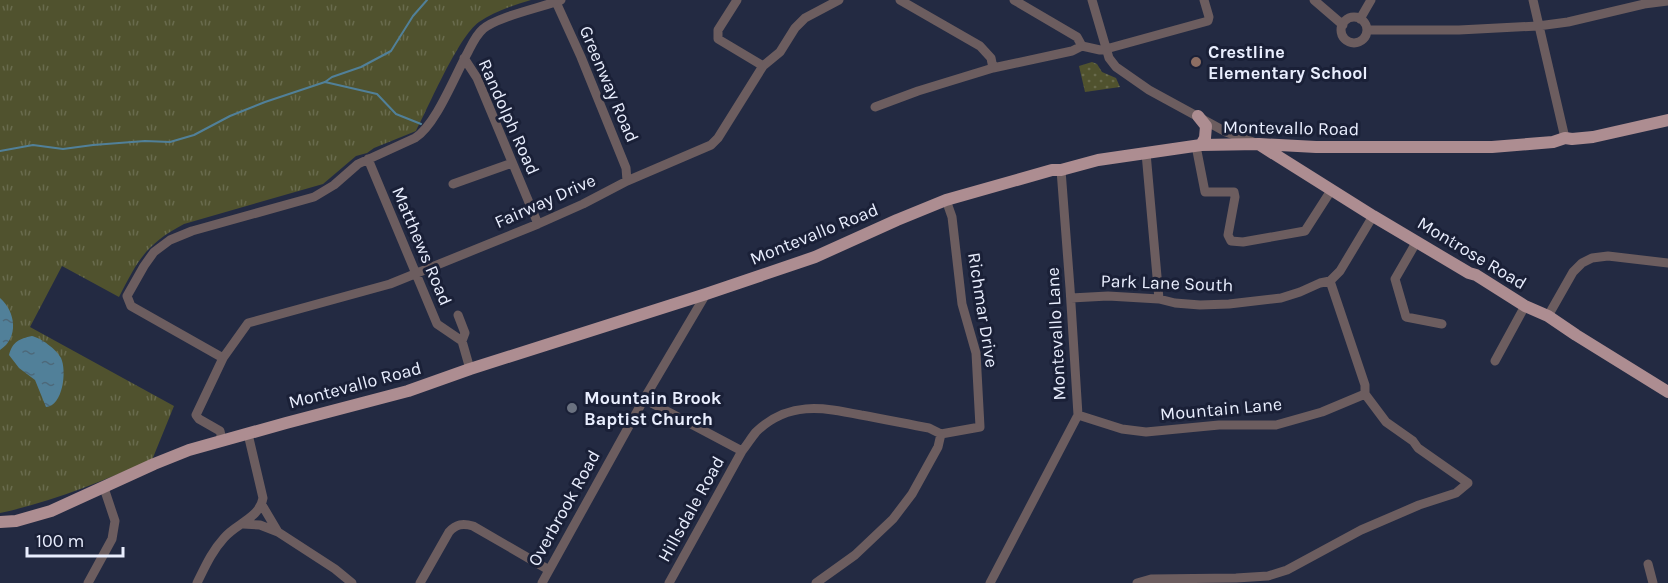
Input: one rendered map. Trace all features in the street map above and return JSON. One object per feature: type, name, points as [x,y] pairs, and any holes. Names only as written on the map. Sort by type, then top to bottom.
[{"type":"main road","points":[[1198,116],[1206,126],[1205,138],[1198,146]]},
{"type":"main road","name":"Montevallo Road","points":[[0,522],[16,521],[51,511],[189,450],[408,391],[814,257],[946,200],[1052,170],[1061,170],[1098,160],[1198,146],[1259,144],[1308,147],[1492,147],[1593,137],[1668,120]]},
{"type":"main road","name":"Montrose Road","points":[[1259,144],[1373,216],[1525,306],[1548,316],[1668,392]]},
{"type":"main road","points":[[1302,170],[1300,163],[1308,147]]},
{"type":"street","points":[[737,0],[718,30],[718,39],[763,66]]},
{"type":"street","name":"Fairway Drive","points":[[222,440],[219,431],[196,415],[223,358],[248,323],[390,284],[538,224],[584,204],[627,181],[711,145],[763,66],[780,52],[795,28],[805,18],[839,0]]},
{"type":"street","points":[[900,0],[980,46],[991,58],[993,68]]},
{"type":"street","points":[[1014,0],[1077,38],[1082,46]]},
{"type":"street","points":[[1092,0],[1109,58],[1116,67],[1149,90],[1226,132],[1259,144]]},
{"type":"street","points":[[875,107],[993,68],[1072,51],[1082,46],[1106,49],[1208,21],[1204,0]]},
{"type":"street","points":[[1314,0],[1343,25]]},
{"type":"street","points":[[1360,19],[1371,0]]},
{"type":"street","points":[[1533,0],[1566,138]]},
{"type":"street","points":[[223,358],[131,306],[128,296],[154,252],[170,240],[192,231],[314,197],[323,193],[358,164],[415,138],[431,123],[476,37],[488,25],[558,1]]},
{"type":"street","name":"Greenway Road","points":[[558,1],[627,168],[627,181]]},
{"type":"street","points":[[1367,30],[1459,30],[1538,26],[1644,2],[1668,1]]},
{"type":"street","points":[[1349,18],[1360,19],[1366,25],[1365,38],[1353,43],[1349,42],[1343,36],[1343,25],[1349,18]]},
{"type":"street","name":"Randolph Road","points":[[464,58],[477,78],[538,224]]},
{"type":"street","points":[[1198,146],[1205,192],[1234,192],[1228,235],[1231,241],[1243,242],[1305,231],[1332,189]]},
{"type":"street","points":[[1146,153],[1159,299]]},
{"type":"street","name":"Matthews Road","points":[[368,159],[437,324],[462,341]]},
{"type":"street","points":[[453,184],[512,163]]},
{"type":"street","name":"Montevallo Lane","points":[[990,583],[1078,415],[1061,170]]},
{"type":"street","name":"Richmar Drive","points":[[941,434],[980,426],[976,353],[962,304],[952,217],[946,200]]},
{"type":"street","points":[[1137,583],[1151,579],[1268,576],[1287,570],[1361,530],[1419,505],[1456,493],[1468,483],[1386,422],[1365,394],[1365,385],[1330,281],[1340,271],[1373,216]]},
{"type":"street","points":[[1417,241],[1395,279],[1406,317],[1442,324]]},
{"type":"street","points":[[1548,316],[1573,272],[1582,263],[1592,258],[1608,256],[1668,263]]},
{"type":"street","name":"Park Lane South","points":[[1071,298],[1108,296],[1159,299],[1200,305],[1229,304],[1281,298],[1330,281]]},
{"type":"street","name":"Overbrook Road","points":[[542,583],[644,399],[706,294]]},
{"type":"street","points":[[1495,361],[1525,306]]},
{"type":"street","points":[[459,315],[465,333],[462,341],[470,369]]},
{"type":"street","name":"Mountain Lane","points":[[1078,415],[1122,429],[1146,432],[1219,425],[1276,425],[1322,412],[1365,394]]},
{"type":"street","points":[[644,399],[742,451],[756,432],[775,418],[791,411],[810,408],[836,410],[929,428],[941,434],[938,447],[917,485],[893,519],[855,555],[816,583]]},
{"type":"street","points":[[197,583],[225,536],[243,524],[262,505],[263,498],[248,434]]},
{"type":"street","name":"Hillsdale Road","points":[[669,583],[742,451]]},
{"type":"street","points":[[88,583],[112,539],[115,521],[104,488]]},
{"type":"street","points":[[262,505],[278,532]]},
{"type":"street","points":[[243,524],[260,525],[278,532],[335,569],[352,583]]},
{"type":"street","points":[[420,583],[449,532],[454,526],[460,524],[473,526],[549,570]]},
{"type":"street","points":[[1648,564],[1653,583]]},
{"type":"green space","points":[[0,0],[531,0],[491,15],[471,30],[453,56],[416,131],[356,156],[323,184],[184,224],[171,231],[144,254],[119,297],[62,266],[30,327],[174,406],[152,460],[58,497],[0,513]]},
{"type":"green space","points":[[1092,62],[1097,64],[1102,72],[1116,78],[1120,87],[1085,92],[1079,66]]},
{"type":"water","points":[[0,298],[12,317],[13,332],[6,345],[0,350]]},
{"type":"water","points":[[32,336],[52,348],[59,355],[63,364],[60,394],[52,405],[46,407],[35,380],[19,368],[9,355],[17,341]]},
{"type":"waterway","points":[[0,151],[33,145],[63,149],[145,141],[170,142],[194,135],[230,116],[325,82],[391,51],[413,16],[427,0]]},
{"type":"waterway","points":[[325,82],[377,94],[396,114],[421,124]]},
{"type":"place","name":"Crestline Elementary School","points":[[1196,62]]},
{"type":"place","name":"Mountain Brook Baptist Church","points":[[572,408]]}]
